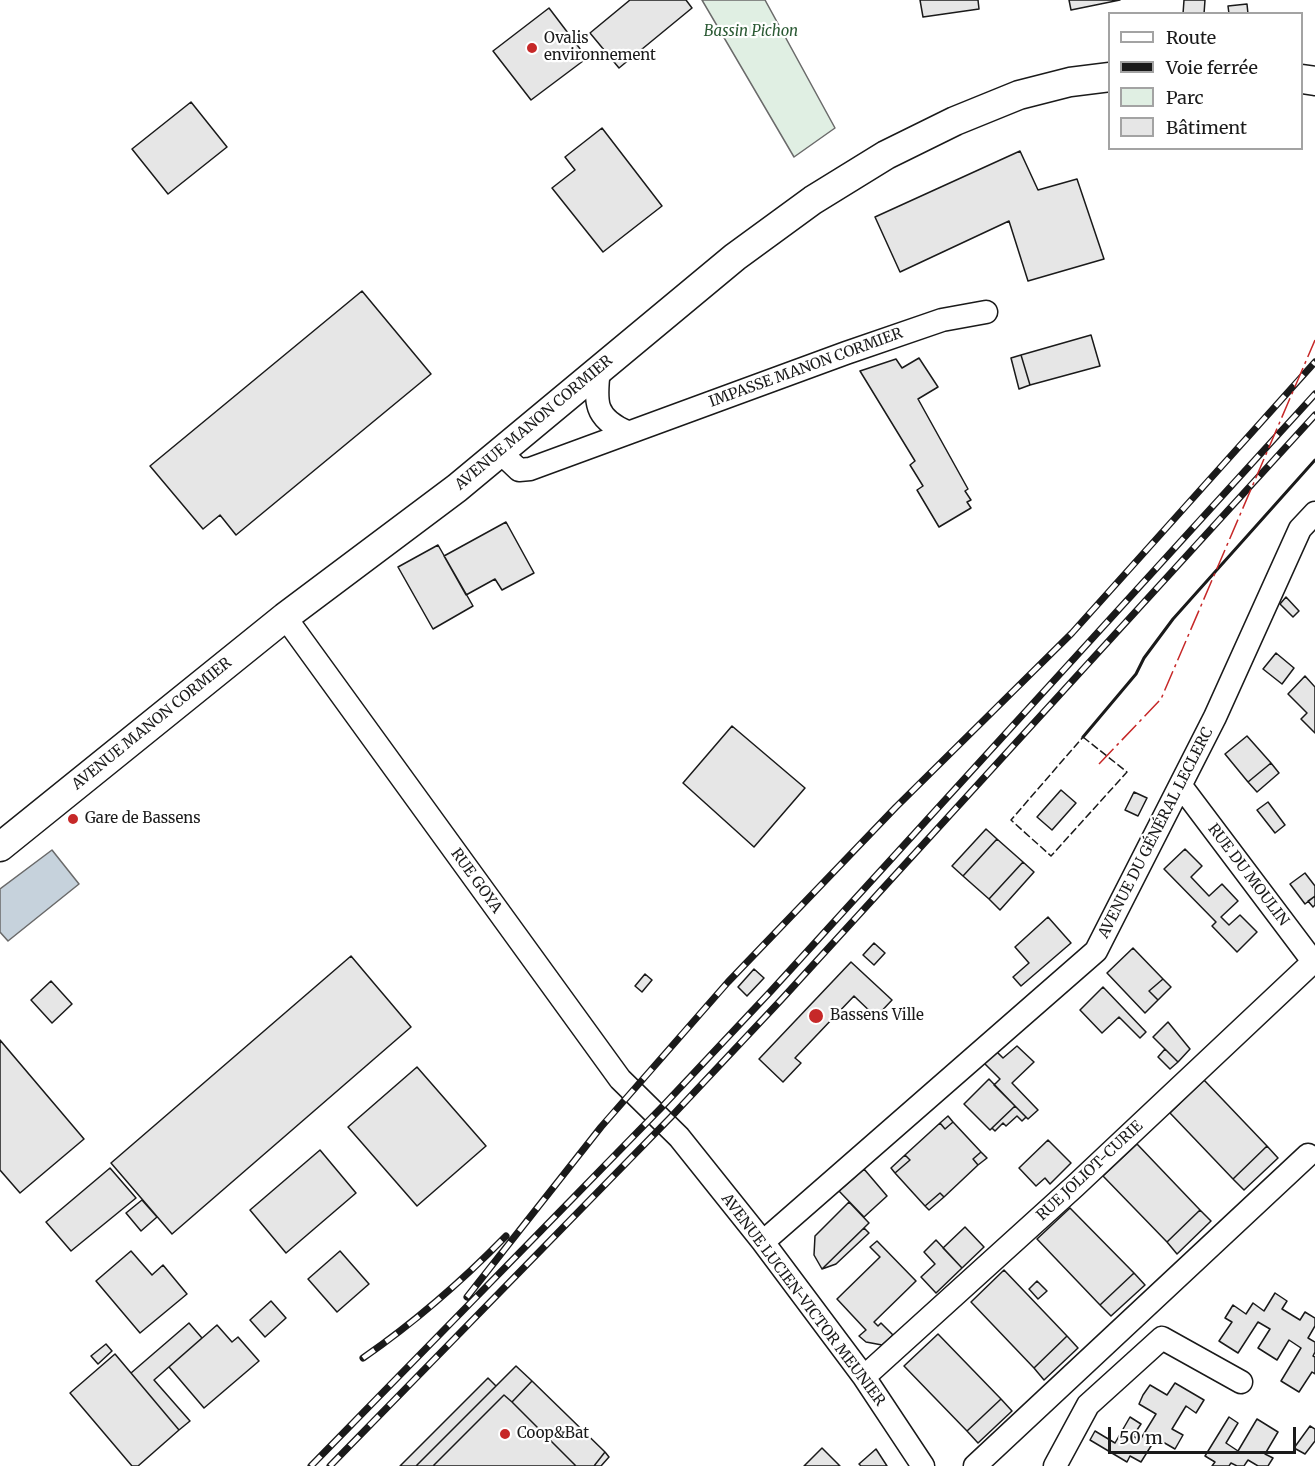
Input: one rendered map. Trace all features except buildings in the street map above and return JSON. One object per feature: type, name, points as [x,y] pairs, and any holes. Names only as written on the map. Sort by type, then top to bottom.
[{"type":"street","name":"AVENUE MANON CORMIER","points":[[0,847],[285,617],[457,488],[744,251],[813,200],[886,155],[955,121],[1019,95],[1070,82],[1108,77]]},
{"type":"street","name":"IMPASSE MANON CORMIER","points":[[500,452],[519,470],[530,469],[846,352],[931,324],[986,312]]},
{"type":"street","points":[[599,369],[596,397],[602,415],[613,426],[627,432]]},
{"type":"street","name":"AVENUE DU GÉNÉRAL LECLERC","points":[[763,1242],[1096,951],[1215,717],[1300,529],[1315,513]]},
{"type":"street","name":"RUE GOYA","points":[[285,617],[620,1079],[679,1137]]},
{"type":"street","name":"RUE DU MOULIN","points":[[1181,786],[1314,963]]},
{"type":"street","name":"RUE JOLIOT-CURIE","points":[[864,1377],[1075,1186],[1314,963]]},
{"type":"street","name":"AVENUE LUCIEN-VICTOR MEUNIER","points":[[679,1137],[763,1242],[864,1377],[923,1466]]},
{"type":"street","points":[[975,1466],[1308,1155]]},
{"type":"street","points":[[1055,1466],[1088,1405],[1162,1338],[1241,1382]]},
{"type":"green space","name":"Bassin Pichon","points":[[702,0],[765,0],[835,128],[794,157]]},
{"type":"shaded area","points":[[52,850],[79,884],[8,941],[0,932],[0,889]]},
{"type":"railway","points":[[467,1297],[601,1127],[728,982],[896,807],[1072,633],[1315,362]]},
{"type":"railway","points":[[311,1466],[661,1108],[771,991],[1315,394]]},
{"type":"railway","points":[[330,1466],[671,1117],[781,1000],[1315,415]]},
{"type":"railway","points":[[363,1358],[438,1300],[506,1236]]},
{"type":"fence","points":[[1083,737],[1127,772],[1051,856],[1011,820],[1083,737]]},
{"type":"wall","points":[[1083,737],[1136,674],[1144,658],[1173,619],[1315,460]]},
{"type":"power","points":[[1099,764],[1161,699],[1315,340]]},
{"type":"place","name":"Ovalis environnement","points":[[532,48]]},
{"type":"place","name":"Gare de Bassens","points":[[73,819]]},
{"type":"place","name":"Bassens Ville","points":[[816,1016]]},
{"type":"place","name":"Coop&Bat","points":[[505,1434]]}]
